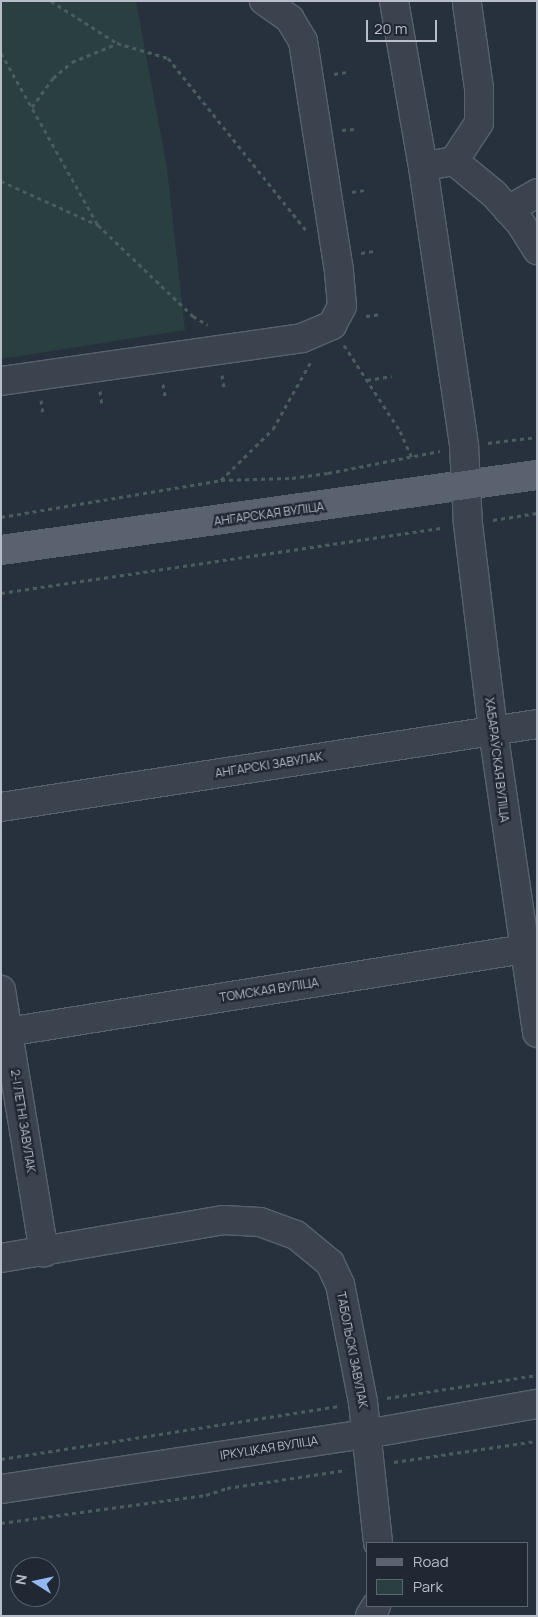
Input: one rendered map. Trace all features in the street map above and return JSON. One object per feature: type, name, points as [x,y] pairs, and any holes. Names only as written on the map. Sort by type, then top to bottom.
[{"type":"main road","name":"АНГАРСКАЯ ВУЛІЦА","points":[[1,550],[537,475]]},
{"type":"street","points":[[1,381],[302,338],[332,326],[342,306],[339,271],[303,41],[290,19],[264,1]]},
{"type":"street","name":"ХАБАРАЎСКАЯ ВУЛІЦА","points":[[394,1],[423,167],[464,446],[464,486],[493,730],[529,949],[537,1033]]},
{"type":"street","points":[[423,167],[454,161],[479,123],[480,88],[467,4]]},
{"type":"street","points":[[454,161],[508,210],[537,250]]},
{"type":"street","points":[[508,210],[537,193]]},
{"type":"street","name":"АНГАРСКІ ЗАВУЛАК","points":[[1,807],[537,724]]},
{"type":"street","name":"ТОМСКАЯ ВУЛІЦА","points":[[5,1032],[529,949]]},
{"type":"street","name":"2-І ЛЕТНІ ЗАВУЛАК","points":[[1,990],[5,1032],[44,1252]]},
{"type":"street","name":"ТАБОЛЬСКІ ЗАВУЛАК","points":[[1,1258],[223,1220],[260,1222],[296,1235],[330,1263],[340,1284],[363,1402],[378,1542]]},
{"type":"street","name":"ІРКУЦКАЯ ВУЛІЦА","points":[[1,1490],[366,1434],[537,1404]]},
{"type":"path","points":[[51,1],[117,43],[168,58],[308,233]]},
{"type":"path","points":[[32,107],[53,78],[72,62],[117,43]]},
{"type":"path","points":[[1,53],[98,225],[193,316],[240,346]]},
{"type":"path","points":[[1,182],[43,198],[98,225]]},
{"type":"path","points":[[332,326],[400,431],[412,458]]},
{"type":"path","points":[[221,480],[273,429],[312,360]]},
{"type":"path","points":[[367,380],[392,376]]},
{"type":"path","points":[[1,517],[221,480],[292,478],[412,458],[464,446],[537,437]]},
{"type":"path","points":[[1,593],[537,513]]},
{"type":"path","points":[[1,1458],[537,1375]]},
{"type":"path","points":[[1,1523],[206,1495],[227,1488],[537,1441]]},
{"type":"green space","points":[[1,1],[136,1],[167,168],[185,330],[1,359]]}]
